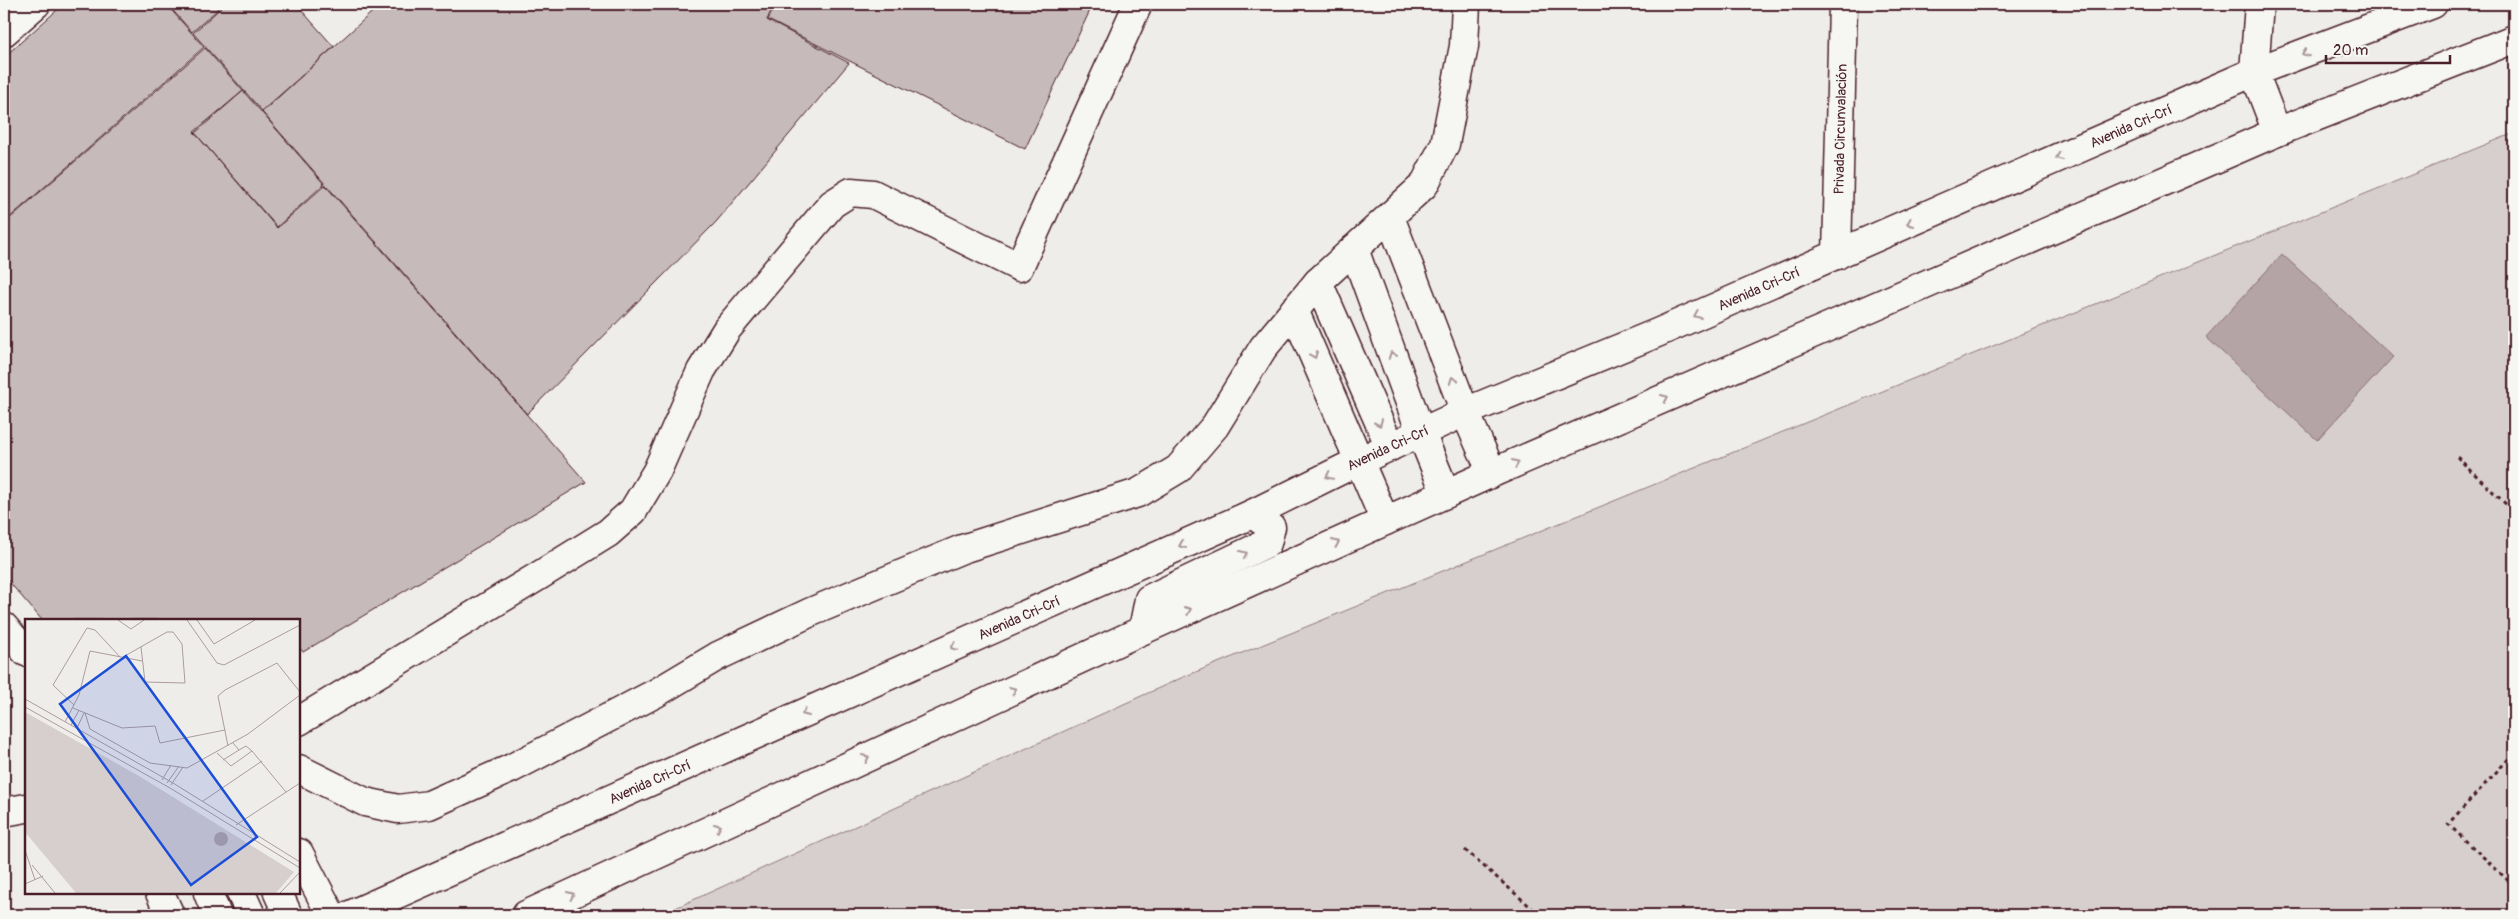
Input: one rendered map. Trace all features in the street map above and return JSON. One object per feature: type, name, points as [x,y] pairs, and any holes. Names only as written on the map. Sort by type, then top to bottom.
[{"type":"main road","points":[[4,32],[36,4]]},
{"type":"main road","points":[[300,720],[608,533],[632,511],[657,471],[701,372],[727,329],[832,204],[851,192],[873,194],[1019,267],[1138,4]]},
{"type":"main road","points":[[300,770],[365,802],[398,809],[430,805],[512,768],[656,693],[718,656],[811,612],[962,549],[1138,493],[1178,469],[1215,426],[1263,348],[1318,282],[1424,185],[1445,144],[1464,46],[1466,4]]},
{"type":"main road","name":"Privada Circunvalación","points":[[1837,255],[1843,4]]},
{"type":"main road","points":[[2259,4],[2254,72],[2277,132]]},
{"type":"main road","name":"Avenida Cri-Crí","points":[[350,915],[1252,514],[1359,461],[1465,412],[1837,255],[2254,72],[2433,4]]},
{"type":"main road","points":[[526,915],[1143,630],[1384,521],[2277,132],[2514,39]]},
{"type":"main road","points":[[1390,217],[1465,412],[1492,474]]},
{"type":"main road","points":[[1354,249],[1421,433],[1446,494]]},
{"type":"main road","points":[[1318,282],[1390,447]]},
{"type":"main road","points":[[1294,310],[1384,521]]},
{"type":"main road","points":[[1143,630],[1149,599],[1267,543],[1271,527],[1252,514]]},
{"type":"main road","points":[[4,628],[25,651]]},
{"type":"main road","points":[[4,812],[25,808]]},
{"type":"main road","points":[[300,855],[331,915]]},
{"type":"main road","points":[[160,894],[170,915]]},
{"type":"main road","points":[[208,894],[217,915]]},
{"type":"main road","points":[[241,894],[251,915]]},
{"type":"main road","points":[[278,894],[288,915]]},
{"type":"path","points":[[2457,457],[2514,512]]},
{"type":"path","points":[[2514,754],[2448,824],[2514,886]]},
{"type":"path","points":[[1465,850],[1540,915]]},
{"type":"shaded area","points":[[2514,133],[2514,915],[660,915],[1181,678]]},
{"type":"shaded area","points":[[2282,254],[2393,357],[2317,440],[2206,337]]},
{"type":"building","points":[[64,4],[166,4],[204,47],[8,219],[4,215],[4,57]]},
{"type":"building","points":[[167,4],[214,4],[218,9],[192,32]]},
{"type":"building","points":[[225,4],[296,4],[334,47],[262,111],[193,33]]},
{"type":"building","points":[[381,4],[774,4],[767,20],[849,63],[716,222],[527,414],[262,112]]},
{"type":"building","points":[[776,4],[1093,4],[1025,149],[768,20]]},
{"type":"building","points":[[205,48],[243,91],[194,132],[277,228],[325,185],[586,482],[303,652],[300,648],[300,619],[41,619],[4,576],[4,214],[8,220]]},
{"type":"building","points":[[243,91],[324,184],[277,227],[195,133]]}]
